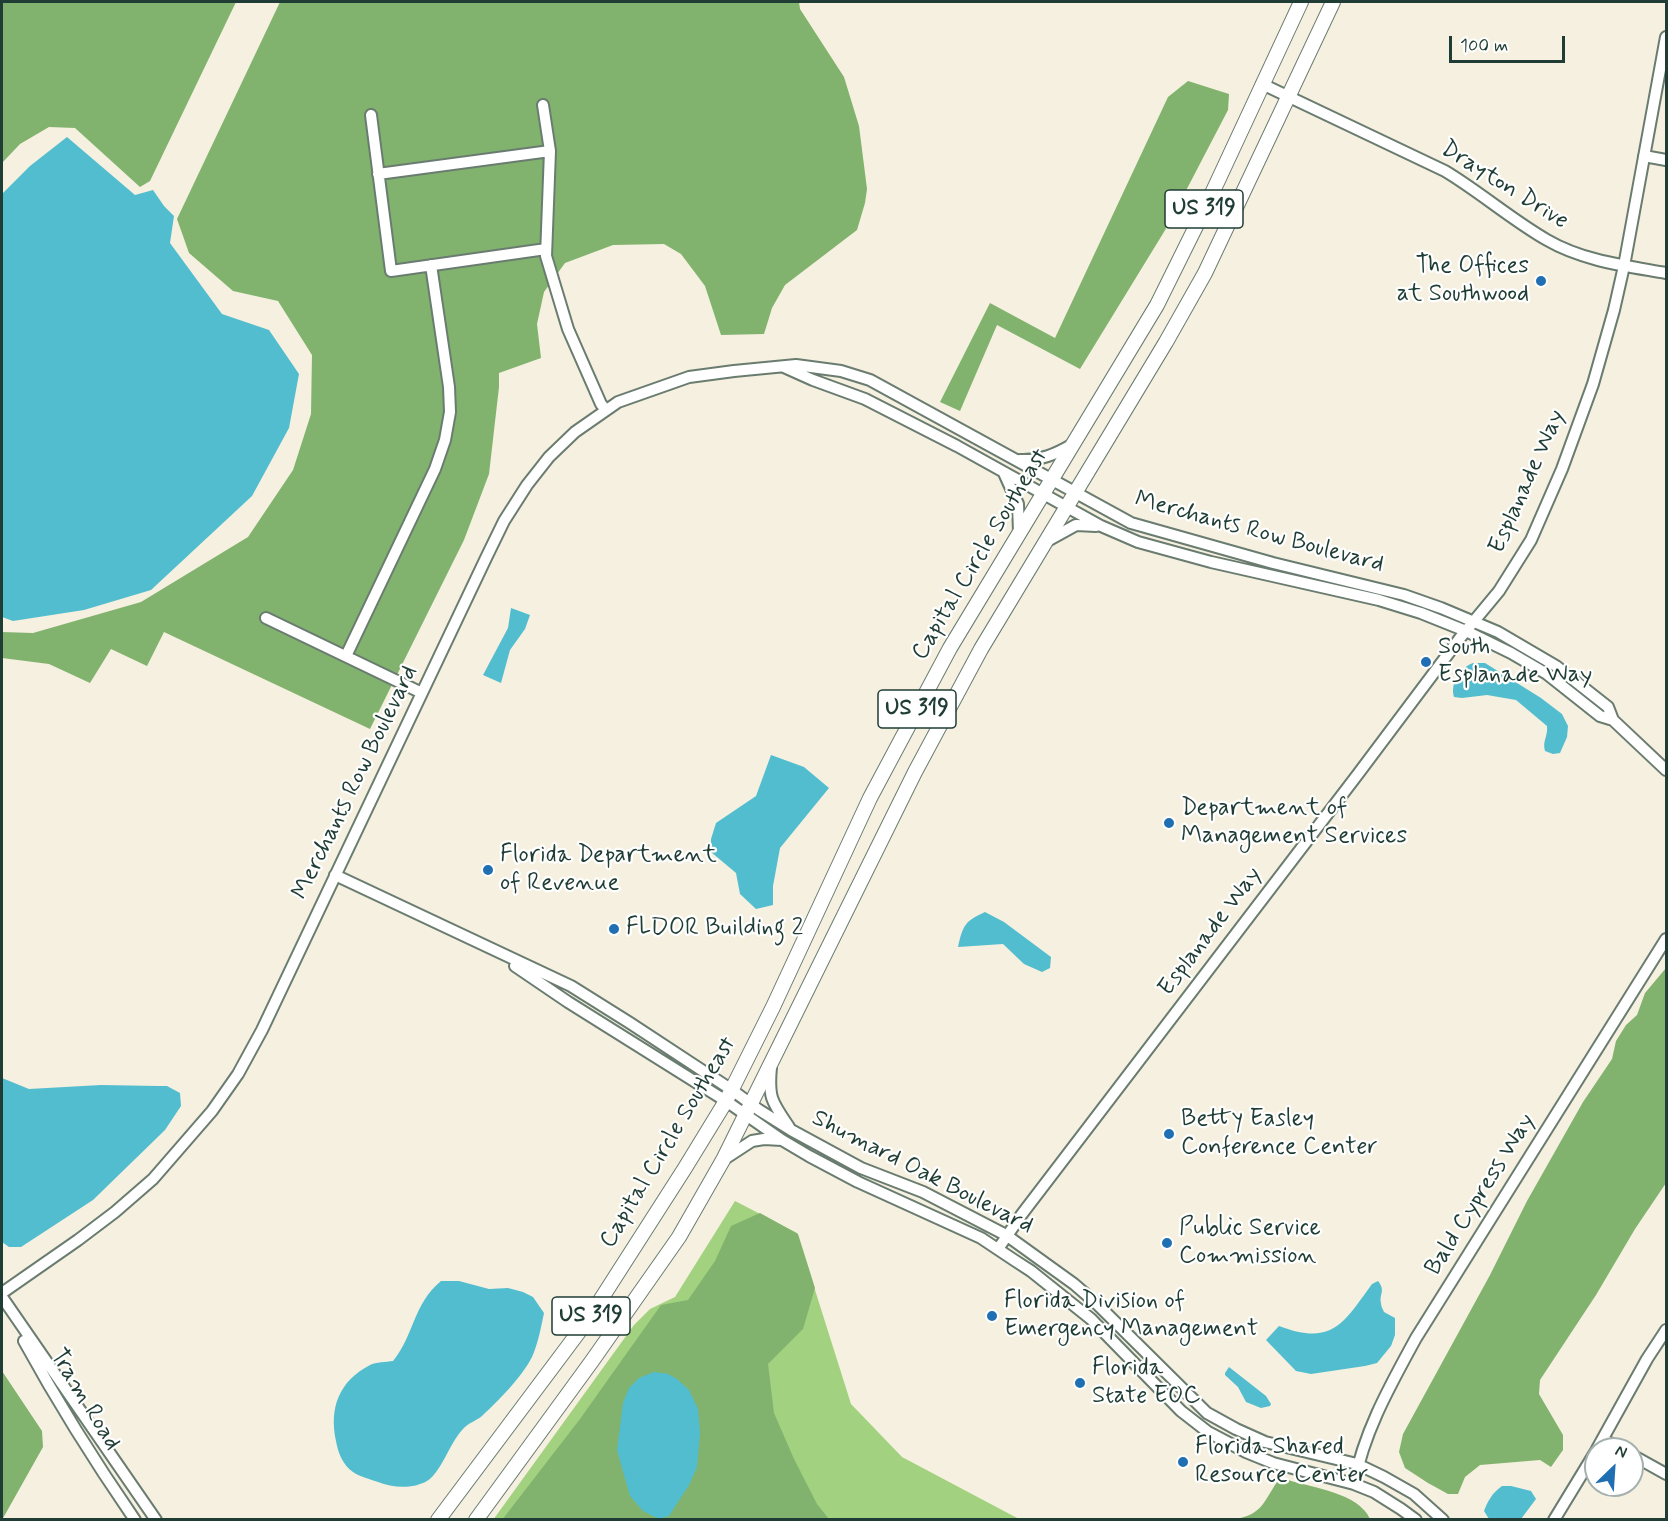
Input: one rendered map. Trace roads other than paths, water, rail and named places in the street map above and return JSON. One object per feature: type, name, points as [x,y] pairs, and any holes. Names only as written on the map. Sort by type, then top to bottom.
[{"type":"main road","name":"Capital Circle Southeast","points":[[438,1520],[587,1321],[686,1168],[729,1096],[876,788],[950,648],[1157,305],[1300,2]]},
{"type":"main road","name":"Capital Circle Southeast","points":[[476,1520],[675,1244],[723,1160],[920,762],[981,649],[1166,342],[1205,273],[1333,2]]},
{"type":"street","name":"Esplanade Way","points":[[998,1249],[1006,1235],[1466,630],[1499,591],[1531,540],[1562,469],[1604,349],[1624,266],[1666,37]]},
{"type":"street","name":"Drayton Drive","points":[[1262,84],[1445,171],[1549,242],[1585,256],[1666,273]]},
{"type":"street","points":[[543,105],[550,151],[546,256],[568,329],[606,411]]},
{"type":"street","points":[[371,115],[391,271],[546,249]]},
{"type":"street","points":[[378,174],[550,151]]},
{"type":"street","points":[[1644,156],[1666,160]]},
{"type":"street","points":[[346,657],[435,469],[445,440],[450,412],[448,387],[431,265]]},
{"type":"street","name":"Merchants Row Boulevard","points":[[2,1296],[115,1212],[153,1179],[212,1111],[238,1074],[262,1030],[504,521],[527,484],[549,457],[575,432],[618,402],[689,377],[734,370],[795,365],[841,371],[870,380],[1131,523],[1232,552],[1404,595],[1474,621],[1556,666],[1608,706],[1613,720]]},
{"type":"street","name":"Merchants Row Boulevard","points":[[784,367],[865,399],[947,441],[1101,526],[1138,543],[1379,600],[1466,630],[1547,674],[1600,716],[1613,720],[1666,770]]},
{"type":"street","points":[[1017,459],[1042,458],[1073,444]]},
{"type":"street","points":[[1003,472],[1018,504],[1020,532]]},
{"type":"street","points":[[1047,541],[1077,525],[1101,526]]},
{"type":"street","points":[[1229,566],[1232,552]]},
{"type":"street","points":[[266,618],[423,693]]},
{"type":"street","name":"Shumard Oak Boulevard","points":[[335,875],[571,986],[630,1023],[748,1109],[782,1140],[858,1182],[981,1238],[1031,1271],[1091,1319],[1155,1385],[1197,1424],[1246,1452],[1374,1492],[1416,1520]]},
{"type":"street","name":"Bald Cypress Way","points":[[1353,1484],[1357,1464],[1390,1383],[1666,939]]},
{"type":"street","name":"Shumard Oak Boulevard","points":[[487,947],[568,1002],[729,1096]]},
{"type":"street","points":[[771,1063],[770,1096],[791,1130]]},
{"type":"street","name":"Shumard Oak Boulevard","points":[[748,1109],[759,1110],[861,1168],[923,1192],[1006,1235],[1074,1284],[1208,1413],[1265,1442],[1357,1464],[1413,1494],[1443,1520]]},
{"type":"street","points":[[723,1160],[752,1141],[782,1140]]},
{"type":"street","points":[[917,1209],[923,1192]]},
{"type":"street","points":[[2,1296],[156,1520]]},
{"type":"street","name":"Tram Road","points":[[2,1296],[56,1397],[98,1467],[135,1520]]},
{"type":"street","points":[[1604,1437],[1647,1359],[1666,1330]]},
{"type":"street","points":[[1644,1462],[1666,1474]]},
{"type":"street","points":[[1554,1520],[1584,1471]]},
{"type":"water","points":[[67,137],[135,195],[153,190],[174,216],[170,243],[222,314],[269,330],[299,374],[289,428],[252,496],[151,590],[84,610],[13,621],[2,617],[2,194],[30,166]]},
{"type":"water","points":[[511,608],[530,615],[525,629],[510,650],[501,683],[483,675],[508,628]]},
{"type":"water","points":[[1473,663],[1485,663],[1562,714],[1568,726],[1567,737],[1560,753],[1553,754],[1545,751],[1547,726],[1516,700],[1487,695],[1454,697],[1453,686],[1457,677],[1464,668]]},
{"type":"water","points":[[771,755],[804,767],[829,788],[780,848],[773,886],[773,905],[756,909],[740,894],[736,873],[711,852],[711,839],[716,823],[756,796]]},
{"type":"water","points":[[985,912],[1004,922],[1051,957],[1050,968],[1042,972],[1024,964],[1003,944],[958,947],[966,925],[973,918]]},
{"type":"water","points":[[2,1078],[29,1089],[101,1085],[167,1086],[180,1093],[181,1106],[165,1130],[93,1200],[21,1247],[9,1247],[2,1242]]},
{"type":"water","points":[[441,1281],[459,1281],[489,1289],[508,1288],[533,1297],[544,1313],[534,1352],[528,1365],[509,1388],[482,1416],[467,1425],[458,1435],[437,1471],[427,1481],[416,1485],[396,1486],[362,1477],[346,1466],[338,1450],[334,1417],[339,1397],[344,1387],[359,1372],[372,1364],[393,1361],[425,1300]]},
{"type":"water","points":[[1378,1281],[1382,1287],[1381,1306],[1384,1312],[1395,1318],[1395,1335],[1391,1346],[1377,1363],[1311,1374],[1296,1371],[1266,1340],[1279,1326],[1312,1334],[1334,1328],[1353,1310],[1372,1284]]},
{"type":"water","points":[[1229,1367],[1266,1396],[1270,1406],[1261,1408],[1246,1402],[1238,1387],[1225,1375]]},
{"type":"water","points":[[654,1372],[668,1374],[689,1390],[698,1409],[700,1433],[697,1467],[689,1485],[669,1516],[659,1519],[643,1511],[630,1496],[617,1450],[623,1403],[629,1388],[639,1378]]},
{"type":"water","points":[[1502,1486],[1531,1491],[1536,1499],[1521,1519],[1489,1519],[1484,1511],[1491,1497]]},
{"type":"place","name":"The Offices at Southwood","points":[[1541,281]]},
{"type":"place","name":"South Esplanade Way","points":[[1426,662]]},
{"type":"place","name":"Department of Management Services","points":[[1169,823]]},
{"type":"place","name":"Florida Department of Revenue","points":[[488,870]]},
{"type":"place","name":"FLDOR Building 2","points":[[614,929]]},
{"type":"place","name":"Betty Easley Conference Center","points":[[1169,1134]]},
{"type":"place","name":"Public Service Commission","points":[[1167,1243]]},
{"type":"place","name":"Florida Division of Emergency Management","points":[[992,1316]]},
{"type":"place","name":"Florida State EOC","points":[[1080,1383]]},
{"type":"place","name":"Florida Shared Resource Center","points":[[1183,1462]]}]
